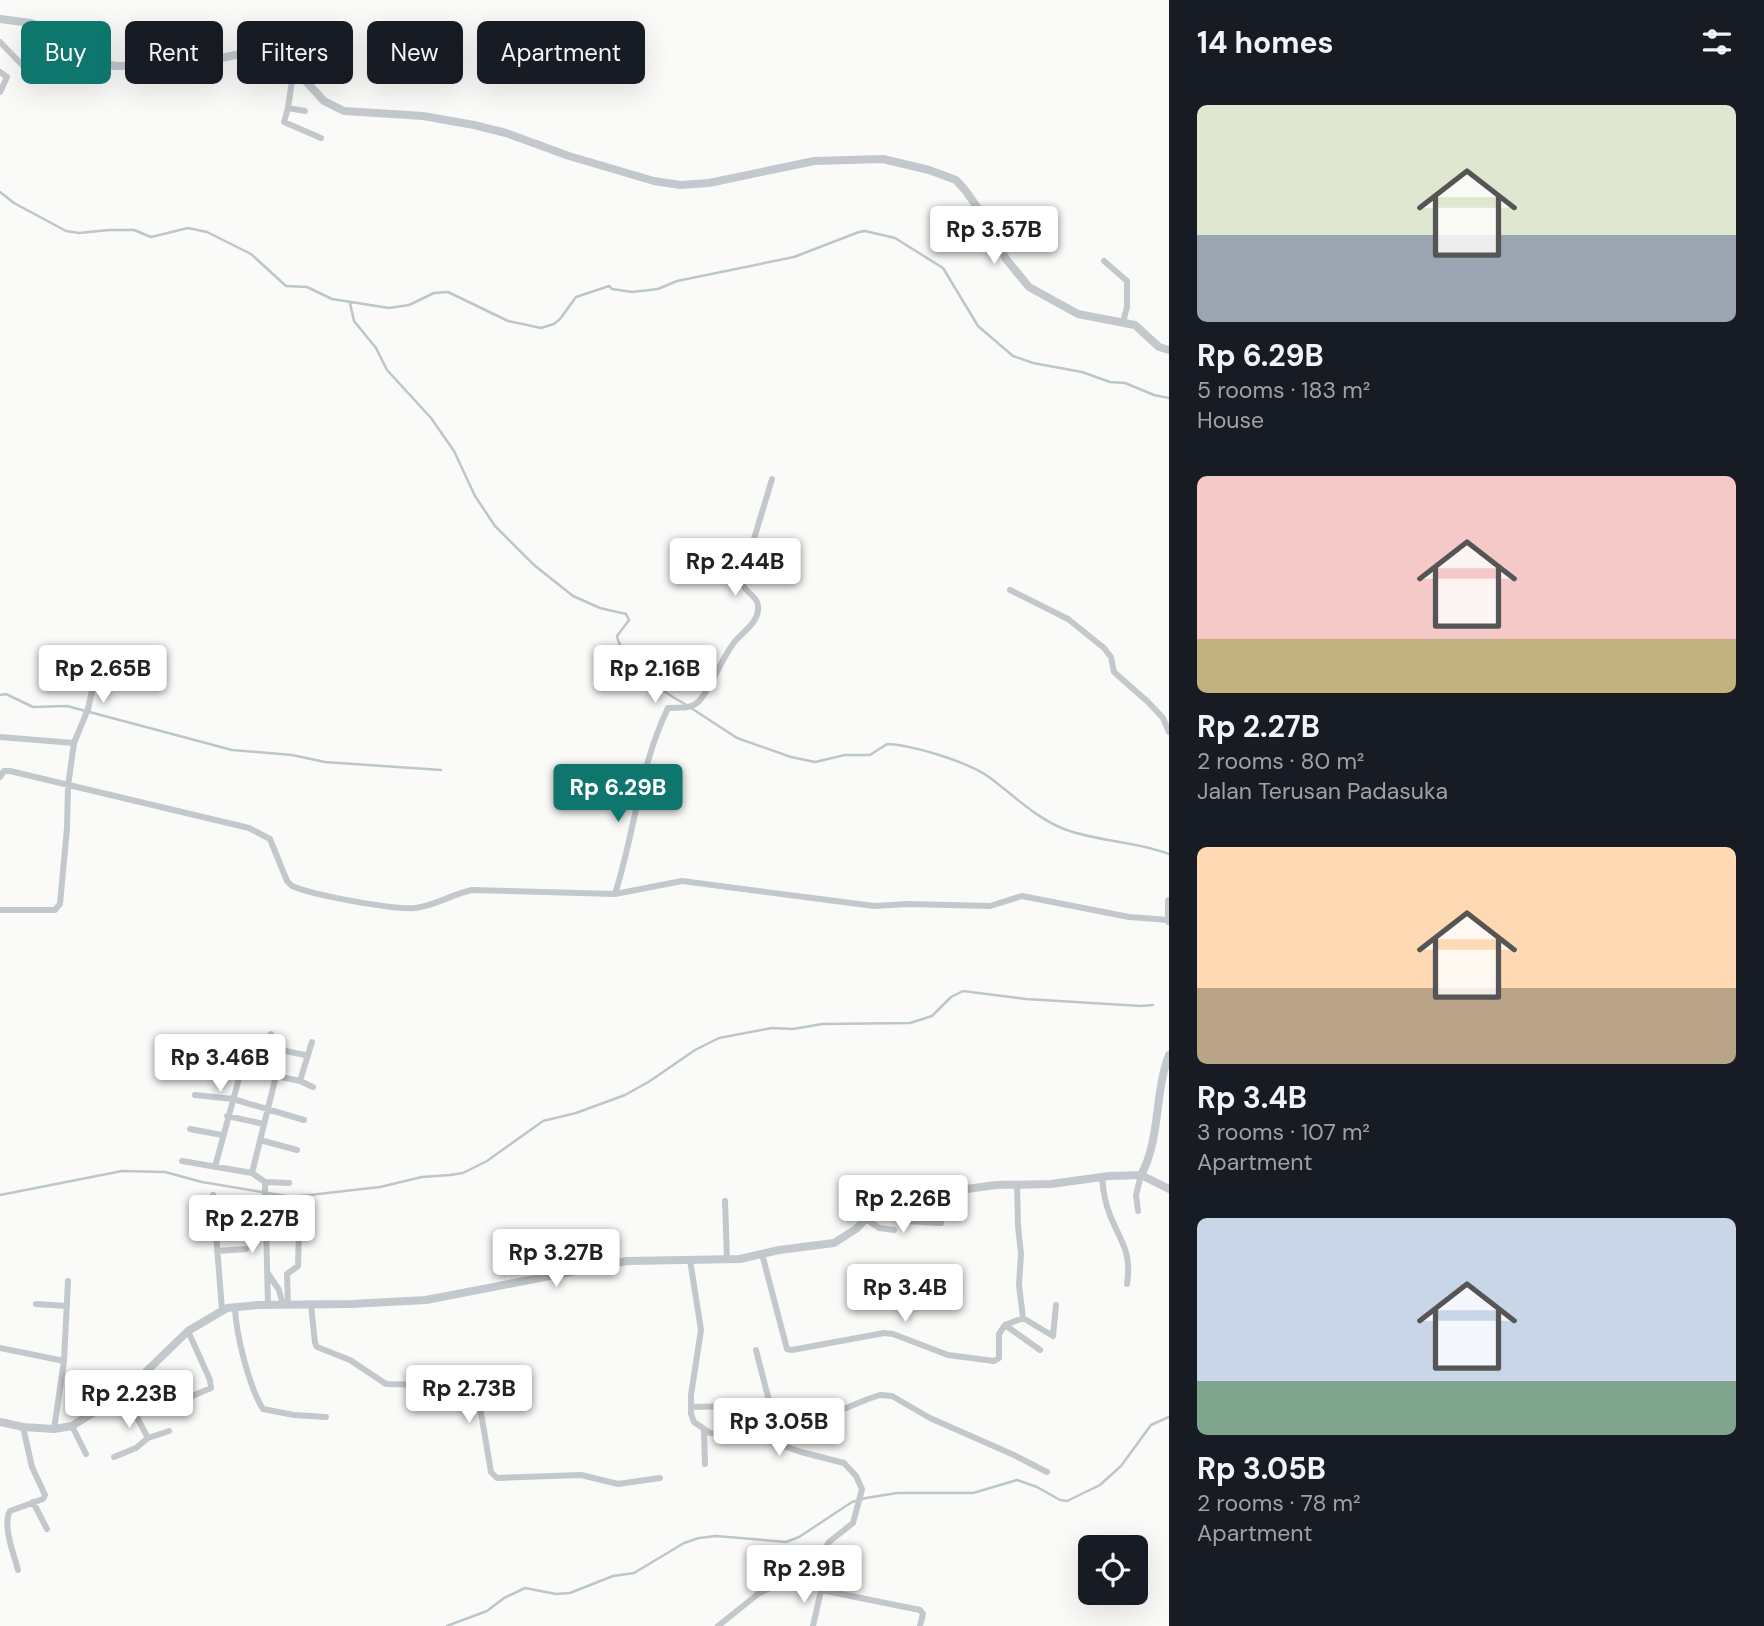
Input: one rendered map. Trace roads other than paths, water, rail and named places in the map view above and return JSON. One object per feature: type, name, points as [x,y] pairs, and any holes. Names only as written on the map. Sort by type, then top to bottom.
[{"type":"street","points":[[0,19],[43,27],[81,56],[106,65],[125,67]]},
{"type":"street","points":[[0,42],[21,64]]},
{"type":"street","points":[[0,72],[7,76],[0,92]]},
{"type":"street","points":[[292,84],[284,122],[321,138]]},
{"type":"street","points":[[309,84],[324,101],[344,111],[423,116],[474,125],[654,181],[680,185],[700,184],[814,160],[883,159],[929,170],[956,180],[965,190],[987,221],[1006,259],[1029,288],[1077,314],[1135,325],[1152,341],[1169,350]]},
{"type":"street","points":[[288,108],[305,111]]},
{"type":"street","points":[[1104,261],[1127,281],[1127,307],[1123,322]]},
{"type":"street","points":[[615,894],[639,788],[668,708],[684,708],[699,701],[731,646],[756,621],[757,598],[745,589],[742,579],[772,480]]},
{"type":"street","points":[[1010,590],[1068,619],[1104,648],[1111,657],[1114,672],[1163,718],[1169,732]]},
{"type":"street","points":[[0,910],[57,909],[61,896],[68,786],[74,743],[88,709],[98,662],[105,648],[117,649]]},
{"type":"street","points":[[54,649],[98,662]]},
{"type":"street","points":[[0,737],[74,743]]},
{"type":"street","points":[[0,777],[4,771],[10,771],[249,828],[270,839],[287,881],[292,886],[395,908],[427,906],[472,890],[615,894],[682,881],[874,906],[990,906],[1021,896],[1129,918],[1169,921],[1169,901]]},
{"type":"street","points":[[263,1069],[271,1034]]},
{"type":"street","points":[[300,1081],[312,1042]]},
{"type":"street","points":[[267,1050],[276,1049],[305,1055],[307,1058]]},
{"type":"street","points":[[1138,1211],[1136,1195],[1153,1142],[1161,1078],[1169,1056]]},
{"type":"street","points":[[215,1167],[242,1068],[263,1069],[268,1075],[300,1081],[313,1087]]},
{"type":"street","points":[[252,1173],[276,1076]]},
{"type":"street","points":[[195,1095],[233,1099],[304,1120]]},
{"type":"street","points":[[227,1116],[264,1124]]},
{"type":"street","points":[[190,1129],[222,1135]]},
{"type":"street","points":[[260,1140],[297,1150]]},
{"type":"street","points":[[181,1161],[252,1173],[265,1182],[289,1183]]},
{"type":"street","points":[[0,1422],[54,1429],[72,1426],[124,1393],[188,1331],[222,1310],[268,1305],[426,1300],[622,1262],[740,1259],[834,1243],[849,1234],[874,1210],[894,1199],[1017,1184],[1051,1184],[1141,1175],[1169,1189]]},
{"type":"street","points":[[1102,1177],[1109,1214],[1129,1258],[1127,1284]]},
{"type":"street","points":[[265,1182],[268,1305]]},
{"type":"street","points":[[1017,1184],[1021,1254],[1018,1285],[1023,1318]]},
{"type":"street","points":[[213,1195],[222,1310]]},
{"type":"street","points":[[725,1200],[727,1259]]},
{"type":"street","points":[[266,1205],[295,1204]]},
{"type":"street","points":[[214,1211],[246,1209]]},
{"type":"street","points":[[874,1210],[905,1221],[941,1223]]},
{"type":"street","points":[[866,1219],[879,1228],[894,1230]]},
{"type":"street","points":[[285,1305],[287,1274],[298,1266],[299,1229]]},
{"type":"street","points":[[218,1251],[246,1249]]},
{"type":"street","points":[[762,1254],[785,1346],[792,1350],[884,1333],[948,1355],[994,1361],[999,1358],[999,1334],[1005,1325],[1023,1318]]},
{"type":"street","points":[[690,1260],[701,1330],[691,1407],[694,1422],[704,1431],[752,1435],[776,1432],[802,1426],[868,1398],[892,1396],[930,1418],[1047,1472]]},
{"type":"street","points":[[266,1270],[285,1305]]},
{"type":"street","points":[[54,1429],[64,1361],[68,1281]]},
{"type":"street","points":[[36,1304],[67,1306]]},
{"type":"street","points":[[1023,1318],[1053,1336],[1056,1304]]},
{"type":"street","points":[[311,1305],[314,1343],[317,1347],[350,1360],[386,1384],[461,1386],[475,1393],[479,1401],[491,1472],[497,1478],[581,1475],[618,1484],[660,1478]]},
{"type":"street","points":[[235,1308],[239,1337],[251,1381],[256,1399],[263,1409],[326,1417]]},
{"type":"street","points":[[1005,1325],[1040,1350]]},
{"type":"street","points":[[185,1399],[208,1389],[211,1384],[188,1331]]},
{"type":"street","points":[[0,1348],[64,1361]]},
{"type":"street","points":[[756,1350],[776,1432]]},
{"type":"street","points":[[124,1393],[148,1438]]},
{"type":"street","points":[[691,1407],[770,1405]]},
{"type":"street","points":[[72,1426],[86,1454]]},
{"type":"street","points":[[18,1570],[7,1518],[10,1511],[43,1499],[46,1495],[32,1467],[23,1427]]},
{"type":"street","points":[[114,1457],[136,1448],[148,1438],[169,1431]]},
{"type":"street","points":[[704,1431],[705,1464]]},
{"type":"street","points":[[718,1626],[758,1594],[814,1566],[829,1542],[853,1523],[862,1489],[852,1469],[844,1463],[752,1435]]},
{"type":"street","points":[[33,1502],[47,1529]]},
{"type":"street","points":[[813,1626],[821,1590],[814,1566]]},
{"type":"street","points":[[821,1590],[920,1610],[923,1615],[920,1626]]},
{"type":"waterway","points":[[0,192],[14,203],[66,231],[79,233],[134,230],[151,237],[188,228],[207,232],[251,254],[286,286],[307,287],[332,299],[389,308],[409,305],[434,293],[448,292],[508,321],[541,328],[560,319],[576,297],[609,286],[612,289],[632,292],[658,289],[677,281],[794,257],[865,231],[895,238],[943,268],[978,326],[1013,356],[1033,363],[1082,372],[1110,382],[1125,383],[1169,398]]},
{"type":"waterway","points":[[350,303],[354,321],[376,348],[387,370],[431,418],[454,451],[475,496],[495,526],[534,565],[573,596],[600,608],[626,614],[629,620],[617,636],[627,656],[645,676],[685,704]]},
{"type":"waterway","points":[[0,695],[6,694],[33,707],[67,706],[232,750],[292,755],[325,762],[441,770]]},
{"type":"waterway","points":[[691,708],[737,738],[791,757],[815,762],[845,755],[870,755],[887,744],[940,755],[980,771],[1034,812],[1064,829],[1169,854]]},
{"type":"waterway","points":[[0,1195],[122,1171],[165,1172],[202,1182],[292,1197],[380,1187],[422,1177],[463,1173],[487,1161],[543,1121],[576,1113],[625,1095],[695,1050],[719,1038],[772,1028],[793,1029],[822,1024],[910,1023],[932,1016],[951,997],[963,991],[1026,999],[1153,1005]]},
{"type":"waterway","points":[[447,1626],[487,1611],[504,1598],[525,1588],[556,1594],[570,1593],[613,1576],[634,1573],[684,1543],[699,1538],[716,1536],[786,1542],[799,1537],[852,1502],[866,1498],[897,1493],[973,1493],[1017,1480],[1067,1501],[1100,1485],[1121,1466],[1151,1425],[1169,1417]]}]
